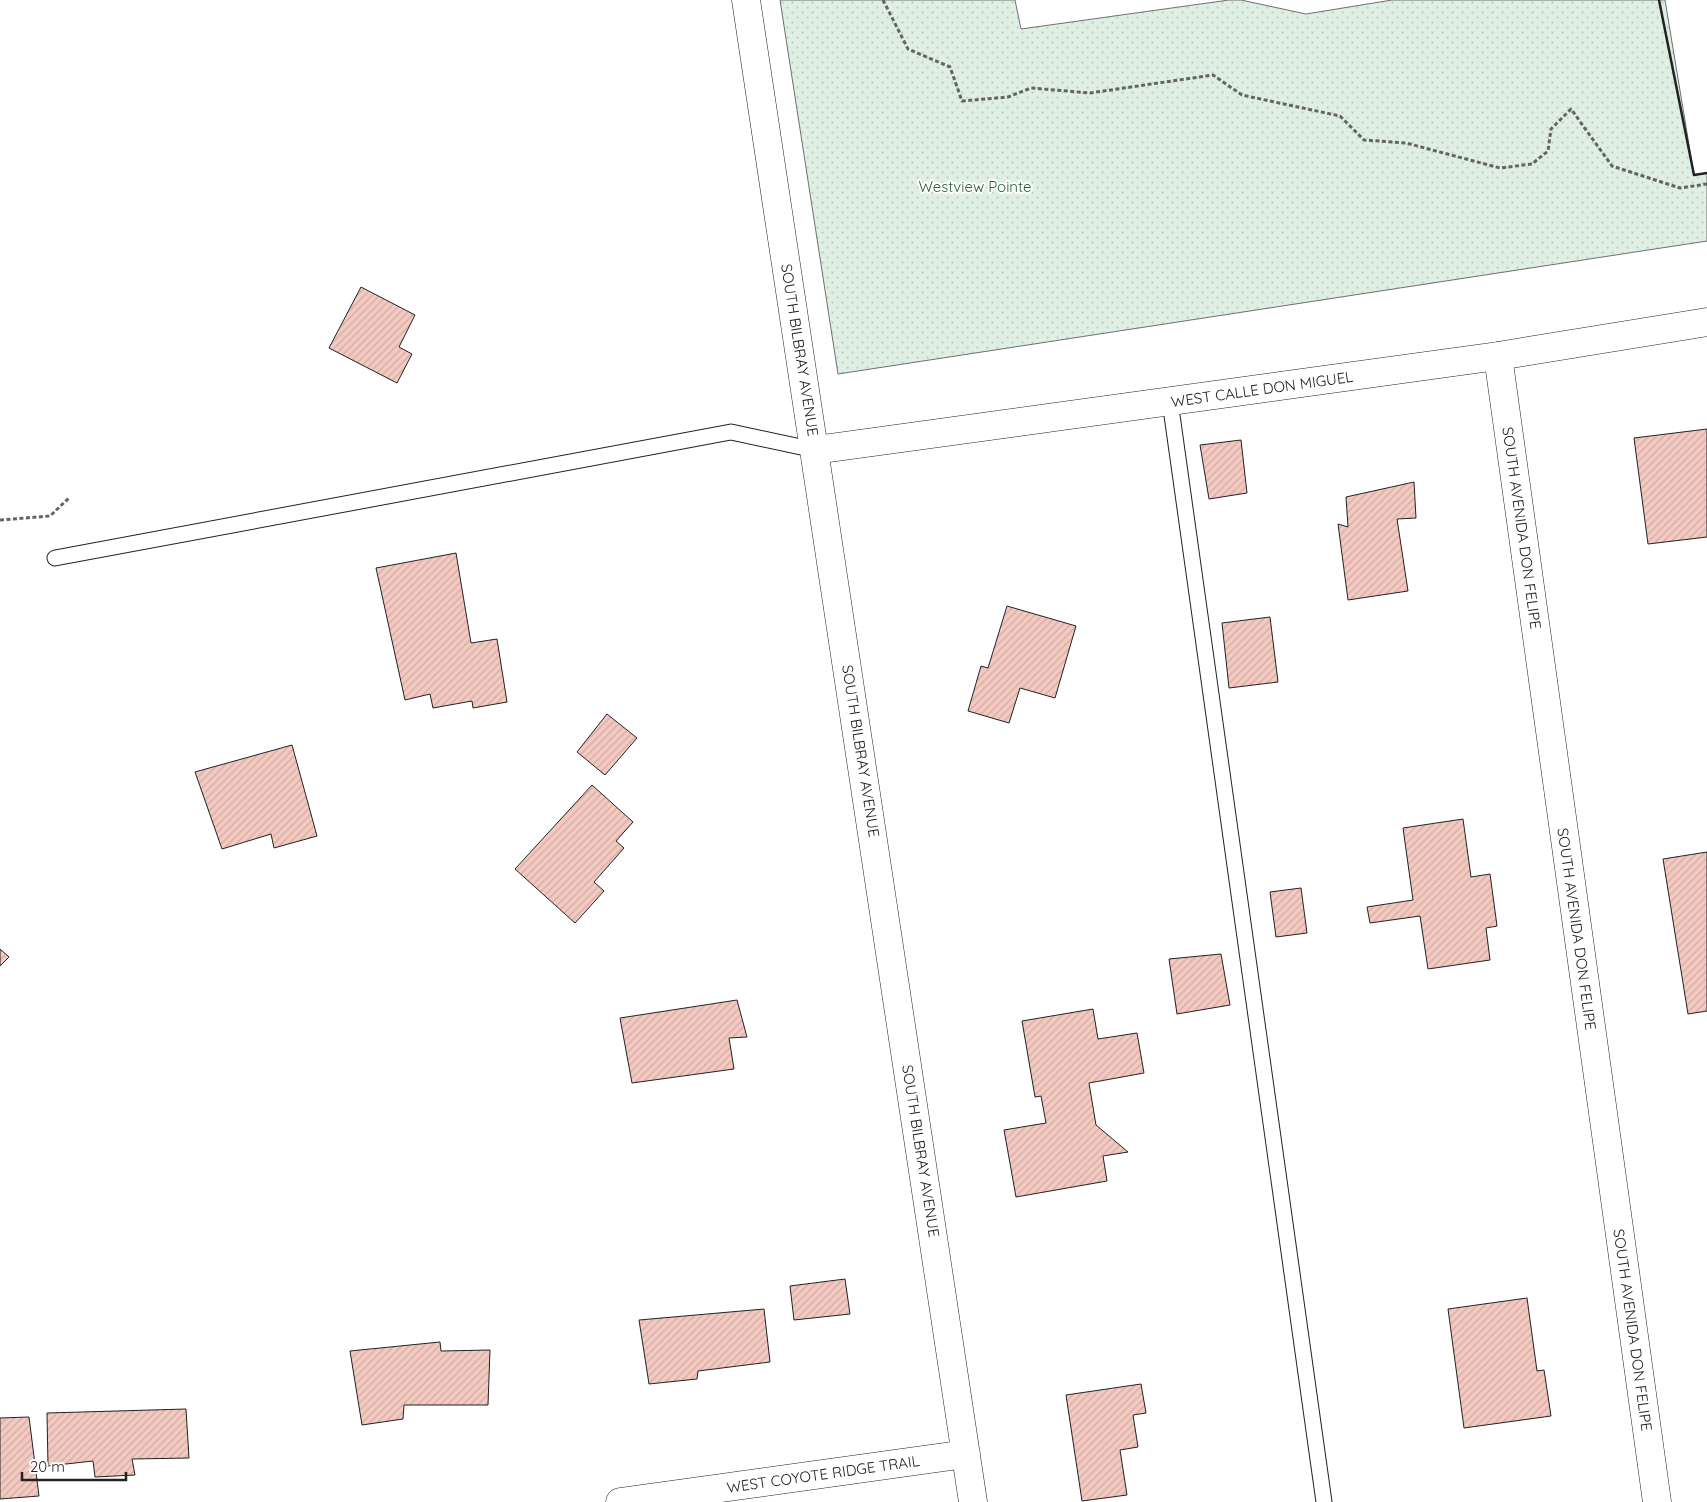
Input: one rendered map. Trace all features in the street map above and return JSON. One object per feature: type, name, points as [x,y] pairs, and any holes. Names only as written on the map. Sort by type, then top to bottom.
[{"type":"street","name":"SOUTH BILBRAY AVENUE","points":[[746,0],[973,1502]]},
{"type":"street","name":"WEST CALLE DON MIGUEL","points":[[815,450],[1498,356],[1707,322]]},
{"type":"street","name":"SOUTH AVENIDA DON FELIPE","points":[[1498,356],[1657,1502]]},
{"type":"street","name":"WEST COYOTE RIDGE TRAIL","points":[[620,1502],[966,1454]]},
{"type":"lane","points":[[1170,401],[1324,1502]]},
{"type":"lane","points":[[55,558],[731,432],[815,450]]},
{"type":"path","points":[[883,0],[908,49],[950,67],[962,101],[1008,97],[1030,88],[1090,93],[1213,75],[1242,95],[1340,116],[1364,140],[1406,143],[1500,168],[1532,164],[1548,151],[1551,130],[1571,109],[1612,166],[1680,188],[1707,184]]},
{"type":"path","points":[[0,520],[50,516],[70,497]]},
{"type":"green space","name":"Westview Pointe","points":[[780,0],[1015,0],[1021,29],[1229,0],[1241,0],[1306,14],[1392,0],[1665,0],[1694,175],[1707,173],[1707,241],[838,374]]},
{"type":"building","points":[[361,287],[415,315],[399,347],[412,354],[397,383],[329,348]]},
{"type":"building","points":[[1707,429],[1707,537],[1648,544],[1634,438]]},
{"type":"building","points":[[1241,440],[1247,493],[1209,499],[1200,445]]},
{"type":"building","points":[[1414,482],[1416,518],[1397,519],[1408,591],[1348,600],[1338,524],[1348,527],[1346,497]]},
{"type":"building","points":[[456,553],[471,643],[497,639],[507,702],[473,708],[472,701],[433,708],[430,694],[405,700],[376,568]]},
{"type":"building","points":[[1007,606],[1076,626],[1055,698],[1020,688],[1009,723],[968,711],[981,666],[988,668]]},
{"type":"building","points":[[1270,617],[1278,682],[1229,688],[1222,623]]},
{"type":"building","points":[[607,714],[637,738],[605,775],[577,752]]},
{"type":"building","points":[[292,745],[317,836],[274,848],[271,834],[222,849],[195,772]]},
{"type":"building","points":[[592,785],[633,822],[616,841],[624,848],[594,882],[604,891],[575,923],[515,869]]},
{"type":"building","points":[[1463,819],[1471,877],[1490,874],[1497,926],[1486,928],[1490,960],[1428,969],[1420,916],[1370,923],[1367,907],[1413,900],[1403,828]]},
{"type":"building","points":[[1707,852],[1707,1011],[1688,1014],[1663,859]]},
{"type":"building","points":[[1301,888],[1307,933],[1276,937],[1270,892]]},
{"type":"building","points":[[0,949],[9,957],[0,966]]},
{"type":"building","points":[[1221,954],[1230,1005],[1177,1014],[1169,959]]},
{"type":"building","points":[[737,1000],[747,1037],[729,1038],[734,1069],[632,1083],[620,1018]]},
{"type":"building","points":[[1093,1009],[1098,1039],[1137,1033],[1144,1073],[1089,1083],[1096,1125],[1128,1152],[1103,1156],[1107,1181],[1016,1197],[1004,1130],[1046,1123],[1041,1096],[1035,1097],[1022,1021]]},
{"type":"building","points":[[845,1279],[850,1314],[794,1320],[790,1286]]},
{"type":"building","points":[[1527,1298],[1537,1371],[1544,1370],[1551,1416],[1464,1428],[1448,1309]]},
{"type":"building","points":[[764,1309],[770,1362],[698,1371],[697,1379],[649,1384],[639,1320]]},
{"type":"building","points":[[440,1342],[441,1351],[490,1350],[488,1405],[404,1405],[403,1419],[362,1425],[350,1351]]},
{"type":"building","points":[[1141,1384],[1146,1413],[1133,1415],[1138,1447],[1120,1450],[1127,1495],[1082,1501],[1066,1395]]},
{"type":"building","points":[[186,1409],[189,1458],[132,1459],[135,1475],[95,1477],[93,1461],[48,1466],[47,1413]]},
{"type":"building","points":[[29,1417],[39,1496],[0,1499],[0,1418]]},
{"type":"wall","points":[[1659,0],[1694,175],[1707,173]]}]
